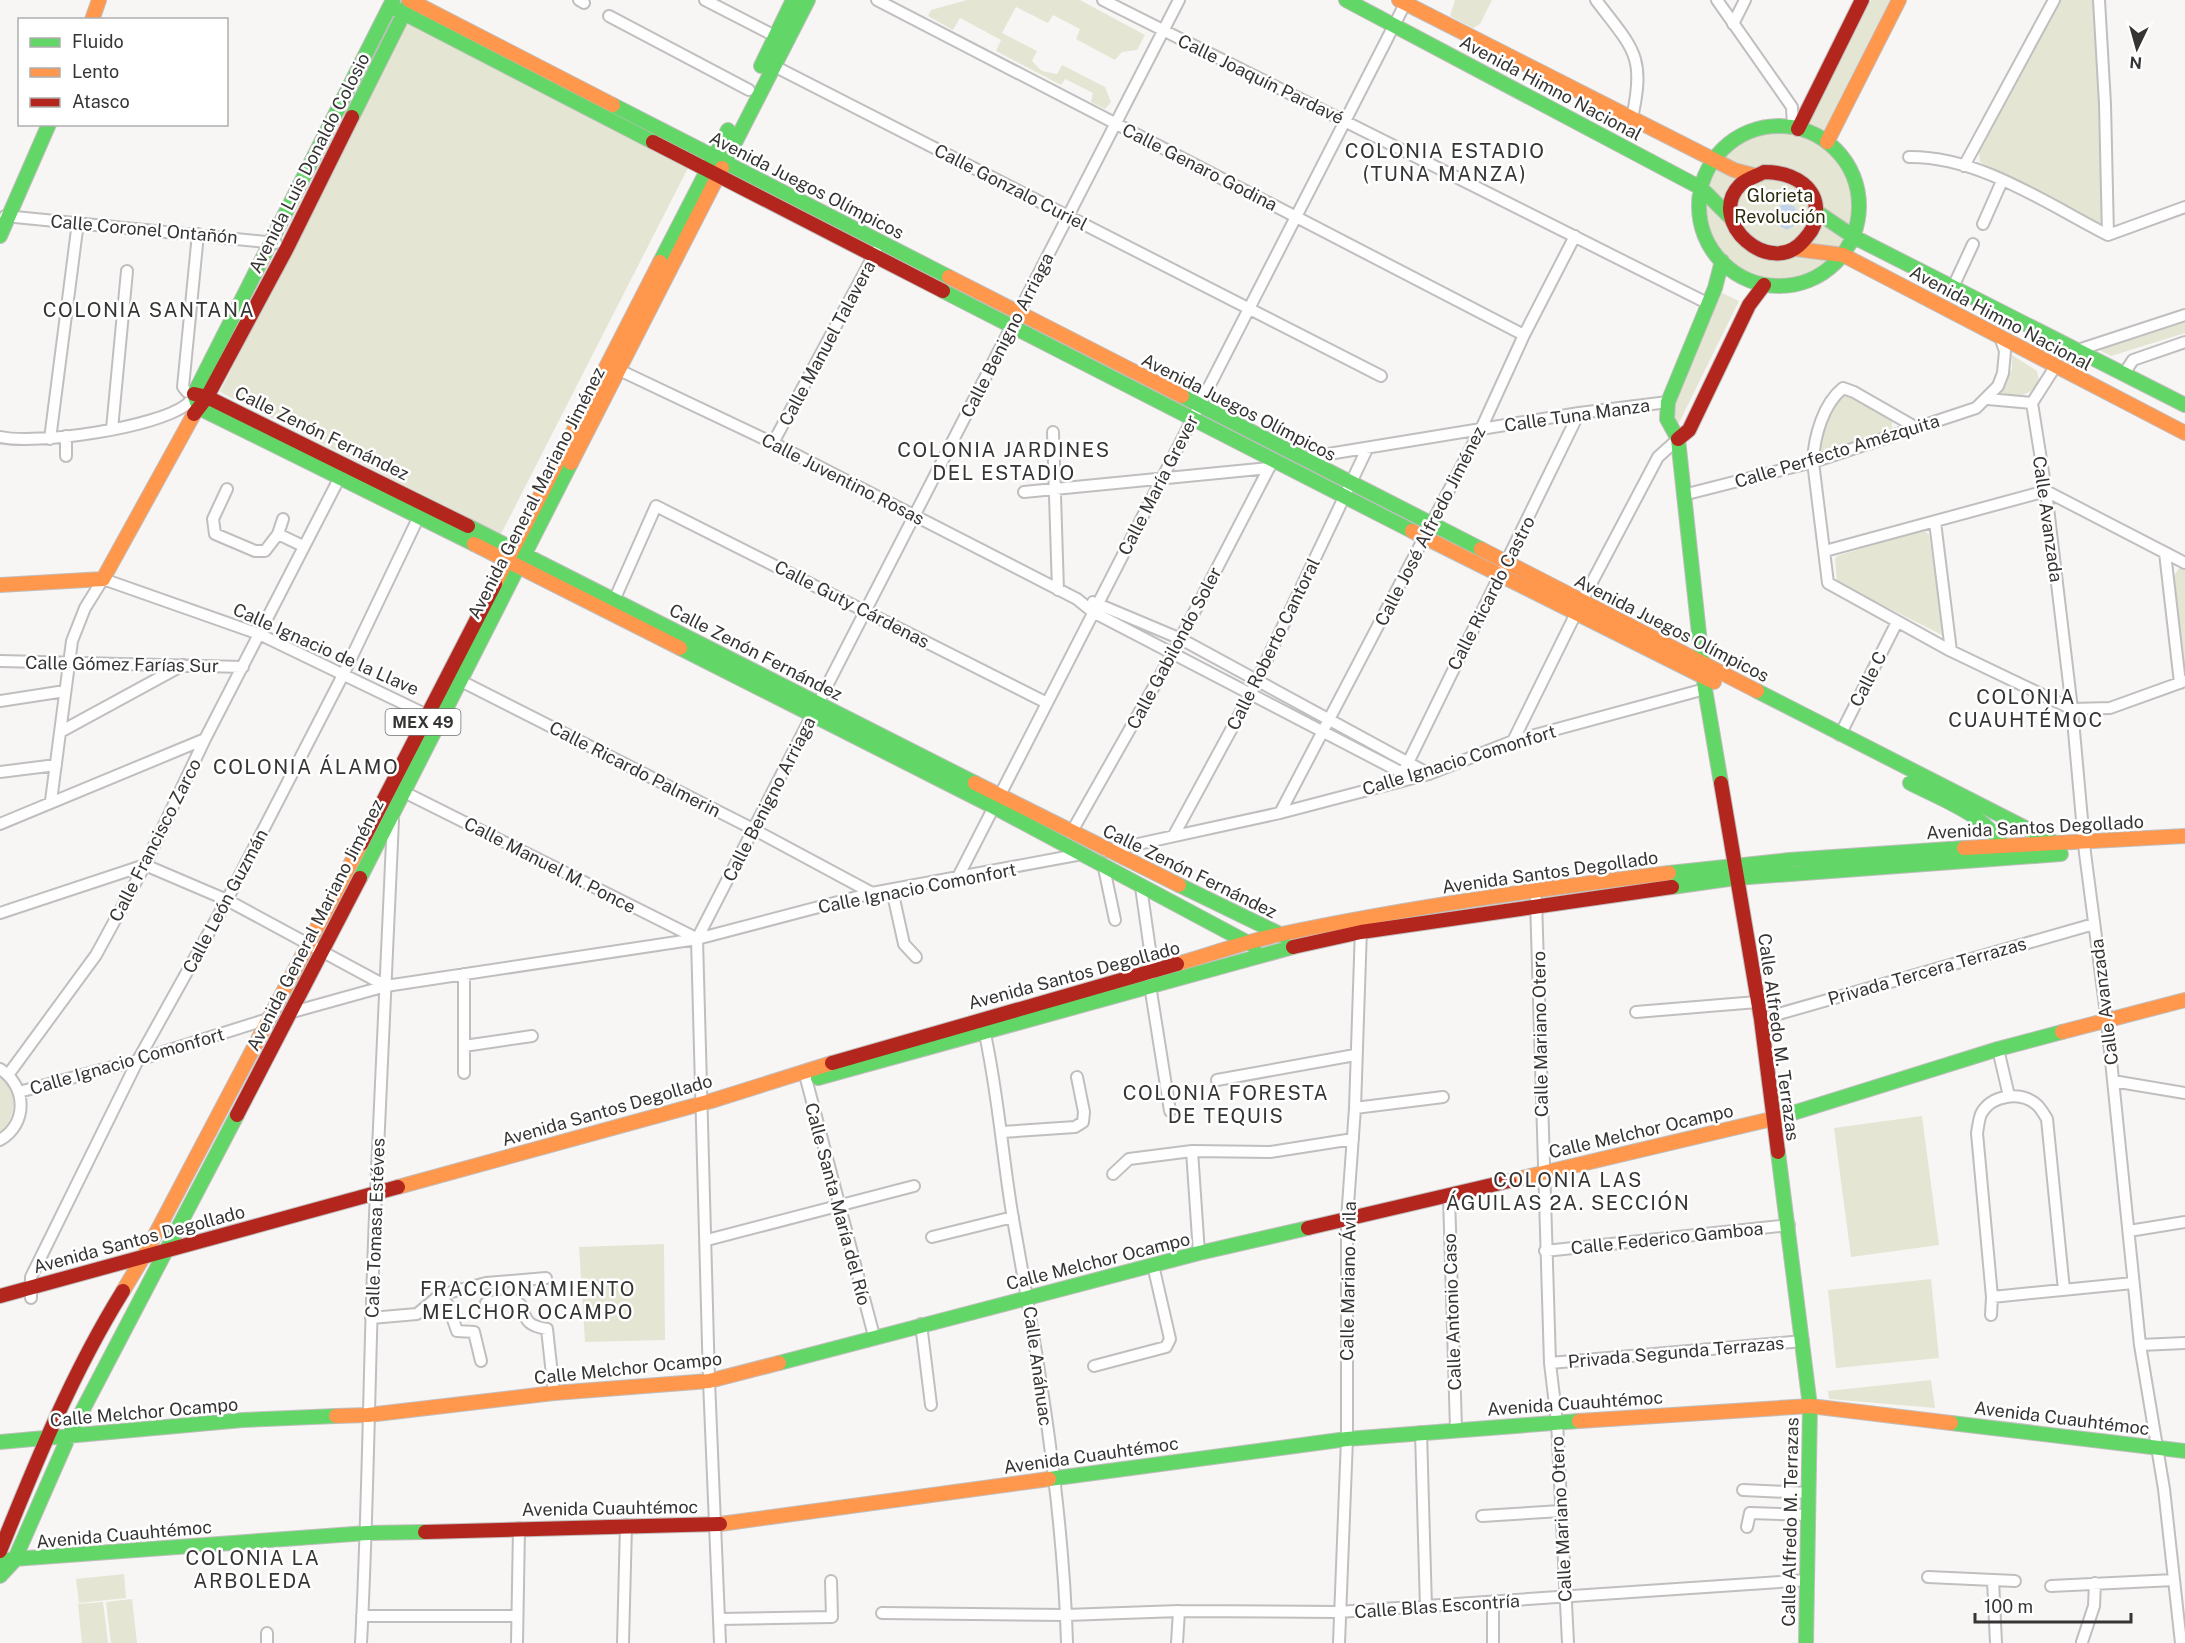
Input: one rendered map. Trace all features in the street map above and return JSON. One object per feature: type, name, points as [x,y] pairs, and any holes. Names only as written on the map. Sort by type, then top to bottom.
[{"type":"street","points":[[93,18],[99,0]]},
{"type":"street","points":[[705,0],[775,36]]},
{"type":"street","name":"Avenida General Mariano Jiménez","points":[[716,166],[793,0]]},
{"type":"street","name":"Avenida General Mariano Jiménez","points":[[0,1551],[45,1440],[107,1316],[141,1262],[270,1018],[317,947],[393,814],[525,554],[613,367],[716,166],[774,66],[808,0]]},
{"type":"street","name":"Calle Genaro Godina","points":[[877,0],[1524,334]]},
{"type":"street","name":"Calle Joaquín Pardavé","points":[[1102,0],[1708,304]]},
{"type":"street","name":"Calle Benigno Arriaga","points":[[720,1643],[717,1524],[709,1381],[697,939],[1179,0]]},
{"type":"street","name":"Avenida Himno Nacional","points":[[1346,0],[1701,188],[1731,218]]},
{"type":"street","points":[[1596,0],[1633,50],[1637,64],[1638,91],[1632,118]]},
{"type":"street","points":[[1717,0],[1791,107],[1796,128]]},
{"type":"street","points":[[1733,24],[1745,0]]},
{"type":"street","points":[[1796,128],[1862,0]]},
{"type":"street","points":[[1827,142],[1899,0]]},
{"type":"street","points":[[1964,166],[2054,0]]},
{"type":"street","points":[[2098,0],[2105,104],[2108,235]]},
{"type":"street","name":"Avenida Himno Nacional","points":[[1404,1],[1734,170],[1753,175]]},
{"type":"street","name":"Calle María Grever","points":[[957,879],[1395,25],[1404,1]]},
{"type":"street","name":"Avenida Juegos Olímpicos","points":[[391,3],[409,4],[877,249],[1012,327],[1191,419],[1271,465],[1345,498],[1575,615],[1703,676],[1982,820],[1998,834],[2007,851]]},
{"type":"street","name":"Avenida Luis Donaldo Colosio","points":[[200,400],[270,241],[391,3]]},
{"type":"street","name":"Avenida Luis Donaldo Colosio","points":[[51,801],[68,663],[72,641],[85,609],[186,424],[287,248],[409,4]]},
{"type":"street","points":[[609,16],[750,90]]},
{"type":"street","name":"Calle Gonzalo Curiel","points":[[774,66],[1381,376]]},
{"type":"street","points":[[0,236],[5,216],[49,126]]},
{"type":"street","points":[[1777,126],[1796,128],[1827,142],[1846,161],[1857,185],[1860,211],[1854,237],[1843,255],[1817,277],[1791,285],[1764,285],[1738,274],[1722,261],[1705,237],[1699,213],[1701,188],[1713,159],[1728,145],[1751,131],[1777,126]]},
{"type":"street","points":[[326,129],[342,137]]},
{"type":"street","points":[[1909,157],[1926,157],[1964,166],[2002,181],[2108,235],[2185,207]]},
{"type":"street","points":[[1764,172],[1793,176],[1809,191],[1818,212],[1815,227],[1796,249],[1783,254],[1769,254],[1755,250],[1744,243],[1735,231],[1731,218],[1731,204],[1744,179],[1764,172]]},
{"type":"street","points":[[1983,224],[2002,181]]},
{"type":"street","name":"Avenida Himno Nacional","points":[[1818,212],[1854,237],[2185,405]]},
{"type":"street","name":"Calle Coronel Ontañón","points":[[5,216],[270,241],[287,248]]},
{"type":"street","points":[[50,439],[78,222]]},
{"type":"street","points":[[198,234],[183,387],[200,400]]},
{"type":"street","name":"Calle José Alfredo Jiménez","points":[[1280,813],[1481,429],[1524,334],[1575,236]]},
{"type":"street","points":[[1953,287],[1973,244]]},
{"type":"street","name":"Avenida Juegos Olímpicos","points":[[877,249],[1018,313],[1582,601],[1703,676],[1840,735],[2054,843]]},
{"type":"street","name":"Calle Manuel Talavera","points":[[773,443],[877,249]]},
{"type":"street","name":"Avenida Himno Nacional","points":[[1796,249],[1843,255],[2185,433]]},
{"type":"street","points":[[1668,402],[1708,304],[1722,261]]},
{"type":"street","points":[[112,429],[127,271]]},
{"type":"street","points":[[1513,741],[1582,601],[1658,457],[1689,430],[1749,305],[1764,285]]},
{"type":"street","points":[[2078,350],[2185,315]]},
{"type":"street","points":[[1988,399],[1998,386],[2003,373],[2006,351],[2000,337]]},
{"type":"street","points":[[2129,376],[2127,369],[2133,360],[2185,342]]},
{"type":"street","name":"Avenida General Mariano Jiménez","points":[[0,1576],[14,1561],[68,1438],[289,1013],[317,947],[427,715],[504,561],[613,367]]},
{"type":"street","name":"Calle Juventino Rosas","points":[[613,367],[773,443],[1095,608],[1173,654],[1407,775]]},
{"type":"street","points":[[1988,399],[2032,403],[2055,367]]},
{"type":"street","points":[[1917,428],[1842,388],[1835,394],[1814,443],[1813,462],[1828,583],[1951,651],[2072,709],[2110,708],[2183,682],[2165,553]]},
{"type":"street","name":"Calle Perfecto Amézquita","points":[[1683,495],[1813,462],[1976,408],[1988,399]]},
{"type":"street","points":[[0,437],[15,440],[50,439],[112,429],[162,417],[200,400]]},
{"type":"street","name":"Calle Zenón Fernández","points":[[200,400],[343,470],[425,504],[512,547],[614,599],[814,710]]},
{"type":"street","name":"Calle Alfredo M. Terrazas","points":[[1668,402],[1667,419],[1678,439],[1703,676],[1761,1019],[1803,1341],[1810,1406],[1806,1643]]},
{"type":"street","name":"Calle Tuna Manza","points":[[1024,492],[1160,480],[1271,465],[1301,458],[1579,413],[1668,402]]},
{"type":"street","name":"Calle Avanzada","points":[[2032,403],[2046,491],[2072,709],[2084,847],[2107,1021],[2140,1345],[2157,1447],[2181,1643]]},
{"type":"street","name":"Calle Ricardo Castro","points":[[1407,775],[1407,761],[1507,563],[1579,413]]},
{"type":"street","points":[[1053,432],[1058,590]]},
{"type":"street","points":[[66,436],[66,456]]},
{"type":"street","name":"Calle Roberto Cantoral","points":[[1174,836],[1257,681],[1367,449]]},
{"type":"street","name":"Calle Gabilondo Soler","points":[[1071,832],[1173,654],[1271,465]]},
{"type":"street","name":"Calle Zenón Fernández","points":[[343,470],[419,517],[518,568],[997,801],[1071,832],[1301,945]]},
{"type":"street","name":"Calle Francisco Zarco","points":[[4,1072],[96,955],[145,865],[205,739],[343,470]]},
{"type":"street","points":[[227,489],[213,519],[215,534],[255,550],[265,551],[278,534],[283,519]]},
{"type":"street","points":[[1825,551],[2046,491],[2185,563]]},
{"type":"street","name":"Calle León Guzmán","points":[[30,1293],[39,1260],[138,1060],[227,900],[344,673],[425,504]]},
{"type":"street","name":"Calle Guty Cárdenas","points":[[614,599],[657,506],[1047,703]]},
{"type":"street","points":[[1935,522],[1951,651]]},
{"type":"street","points":[[278,534],[303,546]]},
{"type":"street","name":"Calle Ignacio de la Llave","points":[[0,585],[103,579],[259,634],[427,715]]},
{"type":"street","points":[[609,613],[614,599]]},
{"type":"street","name":"Calle Juventino Rosas","points":[[1095,608],[1181,639],[1429,774]]},
{"type":"street","name":"Calle C","points":[[1840,735],[1897,622]]},
{"type":"street","name":"Calle Gómez Farías Sur","points":[[0,662],[243,667]]},
{"type":"street","points":[[60,732],[183,665]]},
{"type":"street","name":"Calle Ignacio Comonfort","points":[[19,1092],[138,1060],[270,1018],[386,986],[697,939],[872,893],[1107,851],[1280,813],[1407,775],[1429,774],[1513,741],[1703,676]]},
{"type":"street","name":"Calle Ricardo Palmerin","points":[[460,681],[753,829],[872,893]]},
{"type":"street","points":[[0,701],[65,692]]},
{"type":"street","points":[[0,824],[205,739]]},
{"type":"street","points":[[0,772],[56,765]]},
{"type":"street","name":"Calle Manuel M. Ponce","points":[[404,792],[697,939]]},
{"type":"street","name":"Calle Zenón Fernández","points":[[997,801],[1080,855],[1267,953]]},
{"type":"street","name":"Calle Tomasa Estéves","points":[[361,1643],[367,1533],[368,1415],[375,1199],[393,814]]},
{"type":"street","points":[[2159,838],[2185,828]]},
{"type":"street","name":"Avenida Santos Degollado","points":[[2007,851],[2054,843],[2084,847],[2185,836]]},
{"type":"street","name":"Avenida Santos Degollado","points":[[141,1262],[159,1263],[375,1199],[702,1109],[805,1076],[1150,980],[1301,945],[1361,925],[1534,892],[1735,872],[2007,851],[2084,847],[2185,847]]},
{"type":"street","points":[[0,914],[145,865],[227,900],[386,986]]},
{"type":"street","points":[[1104,868],[1114,920]]},
{"type":"street","name":"Avenida Santos Degollado","points":[[1150,980],[1280,934],[1538,906],[1735,872]]},
{"type":"street","points":[[1141,887],[1151,957],[1150,980],[1170,1111]]},
{"type":"street","points":[[892,890],[904,944],[915,957]]},
{"type":"street","name":"Calle Mariano Otero","points":[[1534,892],[1538,906],[1542,1173],[1550,1363],[1557,1422],[1568,1643]]},
{"type":"street","name":"Privada Tercera Terrazas","points":[[1761,1019],[2094,924]]},
{"type":"street","name":"Calle Mariano Ávila","points":[[1339,1643],[1338,1612],[1347,1439],[1347,1219],[1355,1108],[1361,925]]},
{"type":"street","points":[[464,974],[464,1072]]},
{"type":"street","name":"Calle Melchor Ocampo","points":[[0,1443],[243,1420],[368,1415],[554,1393],[709,1381],[874,1336],[1199,1253],[1773,1119],[1998,1049],[2185,1000]]},
{"type":"street","points":[[1636,1012],[1757,1002]]},
{"type":"street","name":"Calle Anáhuac","points":[[983,1026],[1002,1132],[1013,1217],[1029,1297],[1053,1478],[1067,1643]]},
{"type":"street","points":[[464,1046],[532,1036]]},
{"type":"street","points":[[1998,1049],[2009,1096]]},
{"type":"street","points":[[1217,1080],[1356,1055]]},
{"type":"street","points":[[0,1140],[13,1130],[19,1118],[19,1092],[4,1072]]},
{"type":"street","name":"Calle Santa María del Río","points":[[805,1076],[874,1336]]},
{"type":"street","points":[[1002,1132],[1075,1127],[1083,1122],[1084,1112],[1077,1077]]},
{"type":"street","points":[[2113,1081],[2185,1093]]},
{"type":"street","points":[[1991,1316],[1992,1297],[1977,1133],[1981,1113],[1996,1100],[2009,1096],[2025,1098],[2037,1104],[2047,1119],[2064,1290]]},
{"type":"street","points":[[1355,1108],[1443,1097]]},
{"type":"street","points":[[1113,1174],[1130,1159],[1192,1151],[1270,1152],[1353,1139]]},
{"type":"street","points":[[1192,1151],[1199,1253]]},
{"type":"street","points":[[706,1240],[914,1186]]},
{"type":"street","name":"Calle Antonio Caso","points":[[1449,1196],[1456,1429]]},
{"type":"street","name":"Avenida Santos Degollado","points":[[0,1307],[30,1293],[141,1262],[166,1250],[375,1199]]},
{"type":"street","points":[[932,1238],[1013,1217]]},
{"type":"street","points":[[2129,1231],[2185,1222]]},
{"type":"street","name":"Calle Federico Gamboa","points":[[1545,1251],[1789,1225]]},
{"type":"street","points":[[1094,1366],[1166,1347],[1170,1339],[1153,1265]]},
{"type":"street","points":[[371,1318],[417,1314],[440,1295],[486,1282],[546,1278]]},
{"type":"street","points":[[1992,1297],[2133,1283]]},
{"type":"street","name":"Avenida Santos Degollado","points":[[0,1296],[30,1293]]},
{"type":"street","points":[[440,1295],[448,1305],[457,1331],[474,1332],[481,1361]]},
{"type":"street","points":[[486,1304],[512,1299],[521,1305],[526,1321],[532,1326],[547,1329],[554,1393]]},
{"type":"street","points":[[921,1324],[931,1405]]},
{"type":"street","name":"Privada Segunda Terrazas","points":[[1550,1363],[1803,1341]]},
{"type":"street","points":[[2140,1345],[2185,1342]]},
{"type":"street","name":"Avenida Cuauhtémoc","points":[[0,1560],[14,1561],[367,1533],[717,1524],[1347,1439],[1456,1429],[1810,1406],[2185,1451]]},
{"type":"street","points":[[1421,1432],[1426,1608]]},
{"type":"street","points":[[26,1485],[45,1493]]},
{"type":"street","points":[[1743,1490],[1809,1493]]},
{"type":"street","points":[[1482,1516],[1561,1511]]},
{"type":"street","points":[[1747,1527],[1750,1513],[1809,1515]]},
{"type":"street","points":[[623,1643],[626,1525]]},
{"type":"street","points":[[517,1643],[519,1528]]},
{"type":"street","points":[[2051,1586],[2174,1579],[2185,1576]]},
{"type":"street","points":[[1928,1577],[2015,1581]]},
{"type":"street","name":"Calle Blas Escontría","points":[[882,1613],[1066,1615],[1179,1611],[1338,1612],[1426,1608],[1564,1596],[1808,1580]]},
{"type":"street","points":[[1993,1580],[1996,1643]]},
{"type":"street","points":[[720,1619],[832,1617],[831,1581]]},
{"type":"street","points":[[2082,1642],[2094,1606],[2095,1583]]},
{"type":"street","points":[[1492,1603],[1493,1643]]},
{"type":"street","points":[[1177,1643],[1179,1611]]},
{"type":"street","points":[[362,1616],[517,1616]]},
{"type":"green space","points":[[967,0],[1080,0],[1145,35],[1137,50],[1122,52],[1115,60],[1076,39],[1080,29],[1053,15],[1048,23],[1016,7],[1002,33],[1037,51],[1032,61],[1042,71],[1057,74],[1062,65],[1105,87],[1111,102],[1105,109],[1091,102],[1093,93],[1065,79],[1061,85],[996,51],[1001,40],[960,18],[953,30],[928,16],[931,10]]},
{"type":"green space","points":[[1455,0],[1492,0],[1480,24],[1473,28],[1450,16]]},
{"type":"green space","points":[[1871,0],[1890,0],[1822,134],[1807,127]]},
{"type":"green space","points":[[2059,0],[2095,0],[2102,226],[1980,162],[1979,151]]},
{"type":"green space","points":[[409,18],[689,166],[501,534],[220,392]]},
{"type":"green space","name":"Glorieta Revolución","points":[[1779,127],[1795,128],[1809,133],[1823,140],[1835,150],[1845,162],[1852,176],[1857,190],[1857,222],[1852,236],[1845,250],[1835,262],[1823,272],[1809,279],[1795,284],[1779,285],[1763,284],[1749,279],[1735,272],[1723,262],[1713,250],[1706,236],[1701,222],[1700,206],[1701,190],[1706,176],[1713,162],[1723,150],[1735,140],[1749,133],[1763,128]]},
{"type":"green space","points":[[1722,293],[1739,301],[1678,425],[1671,407],[1672,396]]},
{"type":"green space","points":[[2185,316],[2185,333],[2111,356],[2093,347]]},
{"type":"green space","points":[[2012,355],[2037,371],[2039,381],[2033,390],[2023,395],[2002,397],[2000,390],[2012,369]]},
{"type":"green space","points":[[1844,393],[1893,417],[1891,431],[1816,456],[1829,413]]},
{"type":"green space","points":[[1925,531],[1929,535],[1944,636],[1837,582],[1835,559],[1837,556]]},
{"type":"green space","points":[[2179,568],[2185,569],[2185,669],[2174,576]]},
{"type":"green space","points":[[0,1076],[11,1089],[14,1104],[10,1119],[0,1133]]},
{"type":"green space","points":[[1922,1116],[1939,1245],[1851,1257],[1834,1128]]},
{"type":"green space","points":[[664,1244],[665,1340],[585,1342],[579,1247]]},
{"type":"green space","points":[[1931,1279],[1939,1358],[1836,1368],[1828,1290]]},
{"type":"green space","points":[[1931,1380],[1935,1408],[1829,1399],[1828,1391]]},
{"type":"green space","points":[[124,1574],[126,1598],[79,1603],[76,1579]]},
{"type":"green space","points":[[132,1599],[137,1643],[111,1643],[106,1602]]},
{"type":"green space","points":[[103,1602],[108,1643],[82,1643],[78,1604]]},
{"type":"water","points":[[1785,204],[1794,206],[1800,217],[1797,224],[1787,230],[1776,224],[1774,218],[1777,209]]},
{"type":"traffic: fast","points":[[194,394],[393,0]]},
{"type":"traffic: fast","points":[[761,66],[793,0]]},
{"type":"traffic: fast","points":[[722,168],[808,0]]},
{"type":"traffic: fast","points":[[1346,0],[1701,188],[1731,218]]},
{"type":"traffic: fast","points":[[352,117],[409,3]]},
{"type":"traffic: fast","points":[[390,6],[653,142]]},
{"type":"traffic: fast","points":[[613,105],[949,277]]},
{"type":"traffic: fast","points":[[0,236],[48,126]]},
{"type":"traffic: fast","points":[[1779,126],[1809,132],[1835,150],[1853,176],[1859,206],[1853,236],[1835,262],[1809,280],[1779,286],[1749,280],[1723,262],[1705,236],[1699,206],[1705,176],[1723,150],[1749,132],[1779,126]]},
{"type":"traffic: fast","points":[[660,262],[728,130]]},
{"type":"traffic: fast","points":[[1817,212],[1854,237],[2185,405]]},
{"type":"traffic: fast","points":[[1721,783],[1705,689],[1678,439],[1667,419],[1668,402],[1715,288],[1722,261]]},
{"type":"traffic: fast","points":[[943,291],[1412,531]]},
{"type":"traffic: fast","points":[[194,394],[199,408],[474,544]]},
{"type":"traffic: fast","points":[[1182,396],[1481,549]]},
{"type":"traffic: fast","points":[[360,878],[571,463]]},
{"type":"traffic: fast","points":[[468,526],[975,783]]},
{"type":"traffic: fast","points":[[680,648],[994,807],[1254,946]]},
{"type":"traffic: fast","points":[[1757,691],[2053,842]]},
{"type":"traffic: fast","points":[[1910,783],[1978,819],[2000,841],[2008,854]]},
{"type":"traffic: fast","points":[[1669,873],[1789,860],[1964,848]]},
{"type":"traffic: fast","points":[[1672,887],[1736,878],[2061,854]]},
{"type":"traffic: fast","points":[[1179,885],[1284,936]]},
{"type":"traffic: fast","points":[[818,1078],[1293,947]]},
{"type":"traffic: fast","points":[[1780,1117],[1998,1049],[2062,1032]]},
{"type":"traffic: fast","points":[[0,1576],[14,1561],[68,1438],[237,1115]]},
{"type":"traffic: fast","points":[[1778,1152],[1810,1406],[1806,1643]]},
{"type":"traffic: fast","points":[[779,1363],[1199,1253],[1308,1228]]},
{"type":"traffic: fast","points":[[0,1442],[243,1420],[336,1416]]},
{"type":"traffic: fast","points":[[1049,1479],[1347,1439],[1579,1421]]},
{"type":"traffic: fast","points":[[1951,1423],[2185,1451]]},
{"type":"traffic: fast","points":[[0,1560],[367,1533],[425,1532]]},
{"type":"traffic: slow","points":[[93,18],[99,0]]},
{"type":"traffic: slow","points":[[409,0],[613,105]]},
{"type":"traffic: slow","points":[[1399,0],[1734,170],[1753,175]]},
{"type":"traffic: slow","points":[[1827,142],[1899,0]]},
{"type":"traffic: slow","points":[[571,463],[722,168]]},
{"type":"traffic: slow","points":[[1796,249],[1843,255],[2185,433]]},
{"type":"traffic: slow","points":[[495,584],[660,262]]},
{"type":"traffic: slow","points":[[949,277],[1182,396]]},
{"type":"traffic: slow","points":[[0,585],[103,579],[194,414]]},
{"type":"traffic: slow","points":[[1412,531],[1714,682]]},
{"type":"traffic: slow","points":[[474,544],[680,648]]},
{"type":"traffic: slow","points":[[1481,549],[1757,691]]},
{"type":"traffic: slow","points":[[975,783],[1179,885]]},
{"type":"traffic: slow","points":[[1964,848],[2185,836]]},
{"type":"traffic: slow","points":[[123,1291],[144,1256],[361,844]]},
{"type":"traffic: slow","points":[[1177,964],[1269,937],[1378,915],[1524,892],[1669,873]]},
{"type":"traffic: slow","points":[[2062,1032],[2185,1000]]},
{"type":"traffic: slow","points":[[398,1187],[711,1101],[832,1063]]},
{"type":"traffic: slow","points":[[1509,1181],[1780,1117]]},
{"type":"traffic: slow","points":[[336,1416],[368,1415],[554,1393],[709,1381],[779,1363]]},
{"type":"traffic: slow","points":[[1579,1421],[1810,1406],[1951,1423]]},
{"type":"traffic: slow","points":[[720,1524],[1049,1479]]},
{"type":"traffic: jam","points":[[1798,129],[1862,0]]},
{"type":"traffic: jam","points":[[194,414],[207,397],[287,248],[352,117]]},
{"type":"traffic: jam","points":[[653,142],[943,291]]},
{"type":"traffic: jam","points":[[1764,172],[1795,179],[1810,191],[1814,199],[1816,209],[1814,226],[1804,240],[1790,251],[1775,253],[1760,250],[1736,229],[1731,214],[1731,199],[1740,185],[1764,172]]},
{"type":"traffic: jam","points":[[1678,439],[1689,430],[1749,305],[1764,285]]},
{"type":"traffic: jam","points":[[194,394],[207,397],[468,526]]},
{"type":"traffic: jam","points":[[361,844],[495,584]]},
{"type":"traffic: jam","points":[[1721,783],[1761,1019],[1778,1152]]},
{"type":"traffic: jam","points":[[237,1115],[360,878]]},
{"type":"traffic: jam","points":[[1293,947],[1361,932],[1672,887]]},
{"type":"traffic: jam","points":[[832,1063],[1177,964]]},
{"type":"traffic: jam","points":[[1308,1228],[1509,1181]]},
{"type":"traffic: jam","points":[[0,1296],[398,1187]]},
{"type":"traffic: jam","points":[[0,1551],[41,1451],[71,1386],[123,1291]]},
{"type":"traffic: jam","points":[[425,1532],[720,1524]]},
{"type":"district","name":"COLONIA ESTADIO (TUNA MANZA)","points":[[1445,162]]},
{"type":"district","name":"COLONIA SANTANA","points":[[149,310]]},
{"type":"district","name":"COLONIA JARDINES DEL ESTADIO","points":[[1004,462]]},
{"type":"district","name":"COLONIA CUAUHTÉMOC","points":[[2026,708]]},
{"type":"district","name":"COLONIA ÁLAMO","points":[[306,767]]},
{"type":"district","name":"COLONIA FORESTA DE TEQUIS","points":[[1226,1104]]},
{"type":"district","name":"COLONIA LAS ÁGUILAS 2A. SECCIÓN","points":[[1568,1192]]},
{"type":"district","name":"FRACCIONAMIENTO MELCHOR OCAMPO","points":[[528,1300]]},
{"type":"district","name":"COLONIA LA ARBOLEDA","points":[[253,1570]]}]
